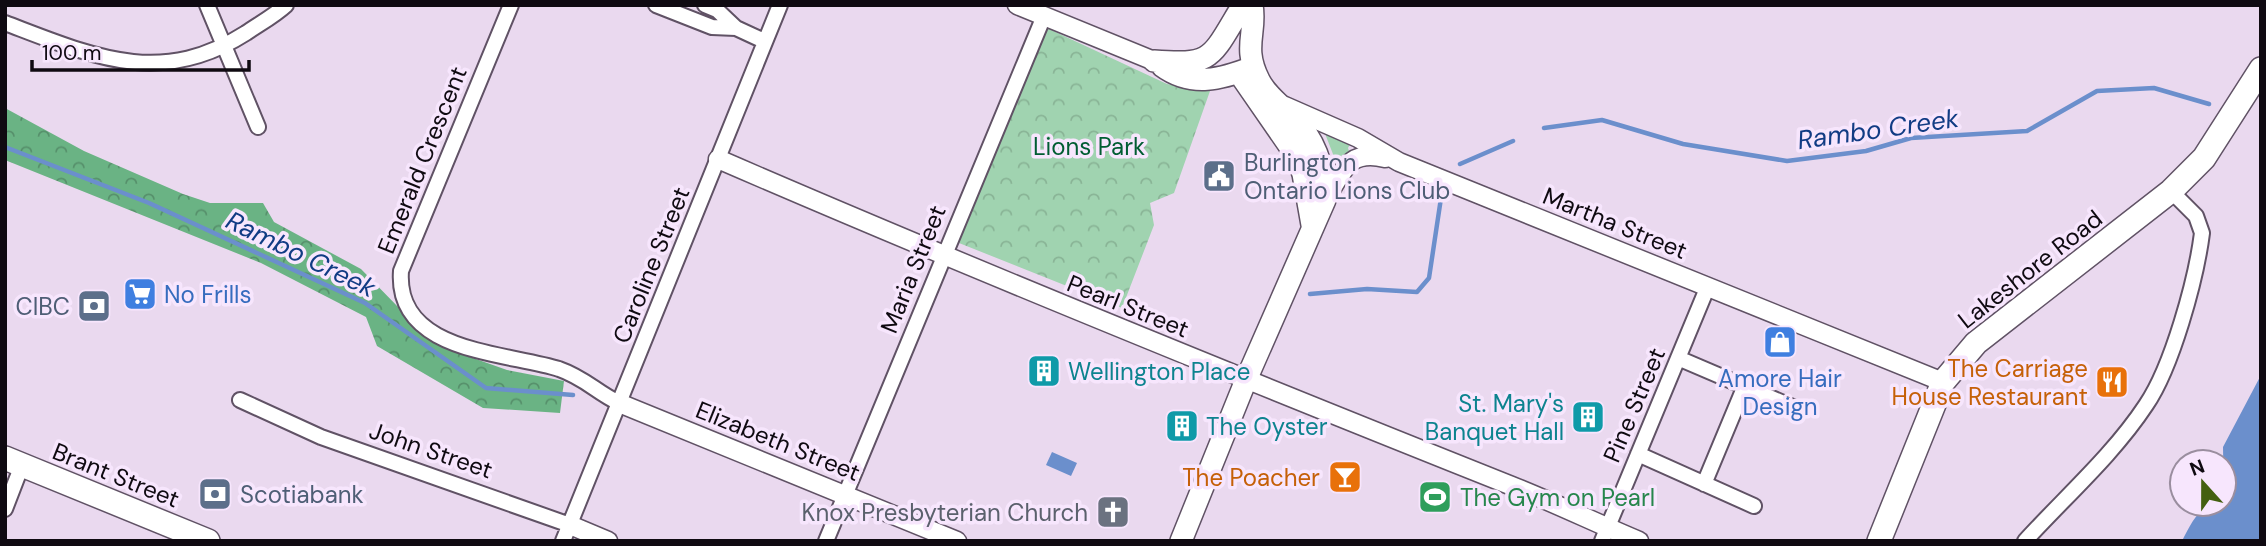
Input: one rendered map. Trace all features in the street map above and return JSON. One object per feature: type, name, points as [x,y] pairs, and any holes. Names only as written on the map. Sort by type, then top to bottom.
[{"type":"main road","points":[[1154,61],[1183,64],[1208,57],[1245,8]]},
{"type":"main road","points":[[1245,8],[1236,38],[1247,70],[1248,89],[1297,156],[1312,225]]},
{"type":"main road","points":[[1154,61],[1170,72],[1192,79],[1216,80],[1247,70]]},
{"type":"main road","name":"Lakeshore Road","points":[[1879,541],[1943,382],[1976,343],[2171,191],[2204,158],[2261,69]]},
{"type":"main road","points":[[1181,541],[1246,380],[1325,200],[1323,171],[1315,149],[1301,127],[1247,70]]},
{"type":"main road","name":"Brant Street","points":[[14,461],[208,541]]},
{"type":"street","points":[[207,5],[258,127]]},
{"type":"street","points":[[5,23],[106,58],[152,65],[200,57],[224,47],[286,5]]},
{"type":"street","name":"Emerald Crescent","points":[[511,5],[401,271],[400,290],[422,324],[445,340],[471,350],[558,369],[591,382],[600,394],[619,403]]},
{"type":"street","points":[[656,5],[712,27],[736,27]]},
{"type":"street","points":[[705,5],[717,10],[736,27],[764,41]]},
{"type":"street","name":"Caroline Street","points":[[566,533],[780,5]]},
{"type":"street","points":[[1017,5],[1154,61]]},
{"type":"street","name":"Maria Street","points":[[826,541],[1044,16]]},
{"type":"street","name":"Martha Street","points":[[1274,100],[1358,138],[1399,162],[1943,382]]},
{"type":"street","points":[[1325,200],[1347,166],[1357,156],[1369,154],[1399,162]]},
{"type":"street","name":"Pearl Street","points":[[718,159],[942,257],[1415,450],[1513,487],[1605,534],[1639,541]]},
{"type":"street","points":[[2025,541],[2123,435],[2147,404],[2163,373],[2202,233],[2196,216],[2171,191]]},
{"type":"street","name":"Pine Street","points":[[1605,534],[1708,286]]},
{"type":"street","points":[[1678,358],[1795,408]]},
{"type":"street","points":[[1704,484],[1744,387]]},
{"type":"street","name":"John Street","points":[[240,400],[321,437],[566,533],[608,541]]},
{"type":"street","name":"Elizabeth Street","points":[[619,403],[957,541]]},
{"type":"street","points":[[1638,454],[1754,506]]},
{"type":"street","points":[[5,509],[14,461]]},
{"type":"green space","name":"Lions Park","points":[[1047,28],[1167,84],[1210,91],[1174,193],[1150,203],[1154,225],[1122,308],[959,243]]},
{"type":"green space","points":[[5,108],[84,151],[183,194],[210,203],[263,203],[274,222],[361,269],[401,310],[456,352],[507,370],[564,381],[560,413],[483,408],[377,346],[366,317],[261,263],[5,160]]},
{"type":"green space","points":[[1324,131],[1351,142],[1348,148],[1350,154],[1338,167]]},
{"type":"water","points":[[2261,375],[2261,541],[2182,541],[2196,518],[2238,518],[2238,448],[2223,447]]},
{"type":"water","points":[[1052,452],[1077,463],[1071,476],[1046,465]]},
{"type":"waterway","name":"Rambo Creek","points":[[1544,128],[1602,120],[1683,144],[1787,161],[1866,151],[1911,138],[2027,131],[2097,91],[2154,88],[2209,104]]},
{"type":"waterway","name":"Rambo Creek","points":[[1460,164],[1513,141]]},
{"type":"waterway","name":"Rambo Creek","points":[[5,147],[149,203],[365,303],[486,388],[573,395]]},
{"type":"waterway","name":"Rambo Creek","points":[[1310,294],[1367,289],[1417,292],[1429,278],[1441,198]]},
{"type":"place","name":"Burlington Ontario Lions Club","points":[[1219,176]]},
{"type":"place","name":"No Frills","points":[[140,294]]},
{"type":"place","name":"CIBC","points":[[94,306]]},
{"type":"place","name":"Amore Hair Design","points":[[1780,342]]},
{"type":"place","name":"Wellington Place","points":[[1044,371]]},
{"type":"place","name":"The Carriage House Restaurant","points":[[2112,382]]},
{"type":"place","name":"St. Mary's Banquet Hall","points":[[1588,417]]},
{"type":"place","name":"The Oyster","points":[[1182,426]]},
{"type":"place","name":"The Poacher","points":[[1345,477]]},
{"type":"place","name":"Scotiabank","points":[[215,494]]},
{"type":"place","name":"The Gym on Pearl","points":[[1435,497]]},
{"type":"place","name":"Knox Presbyterian Church","points":[[1113,512]]}]
